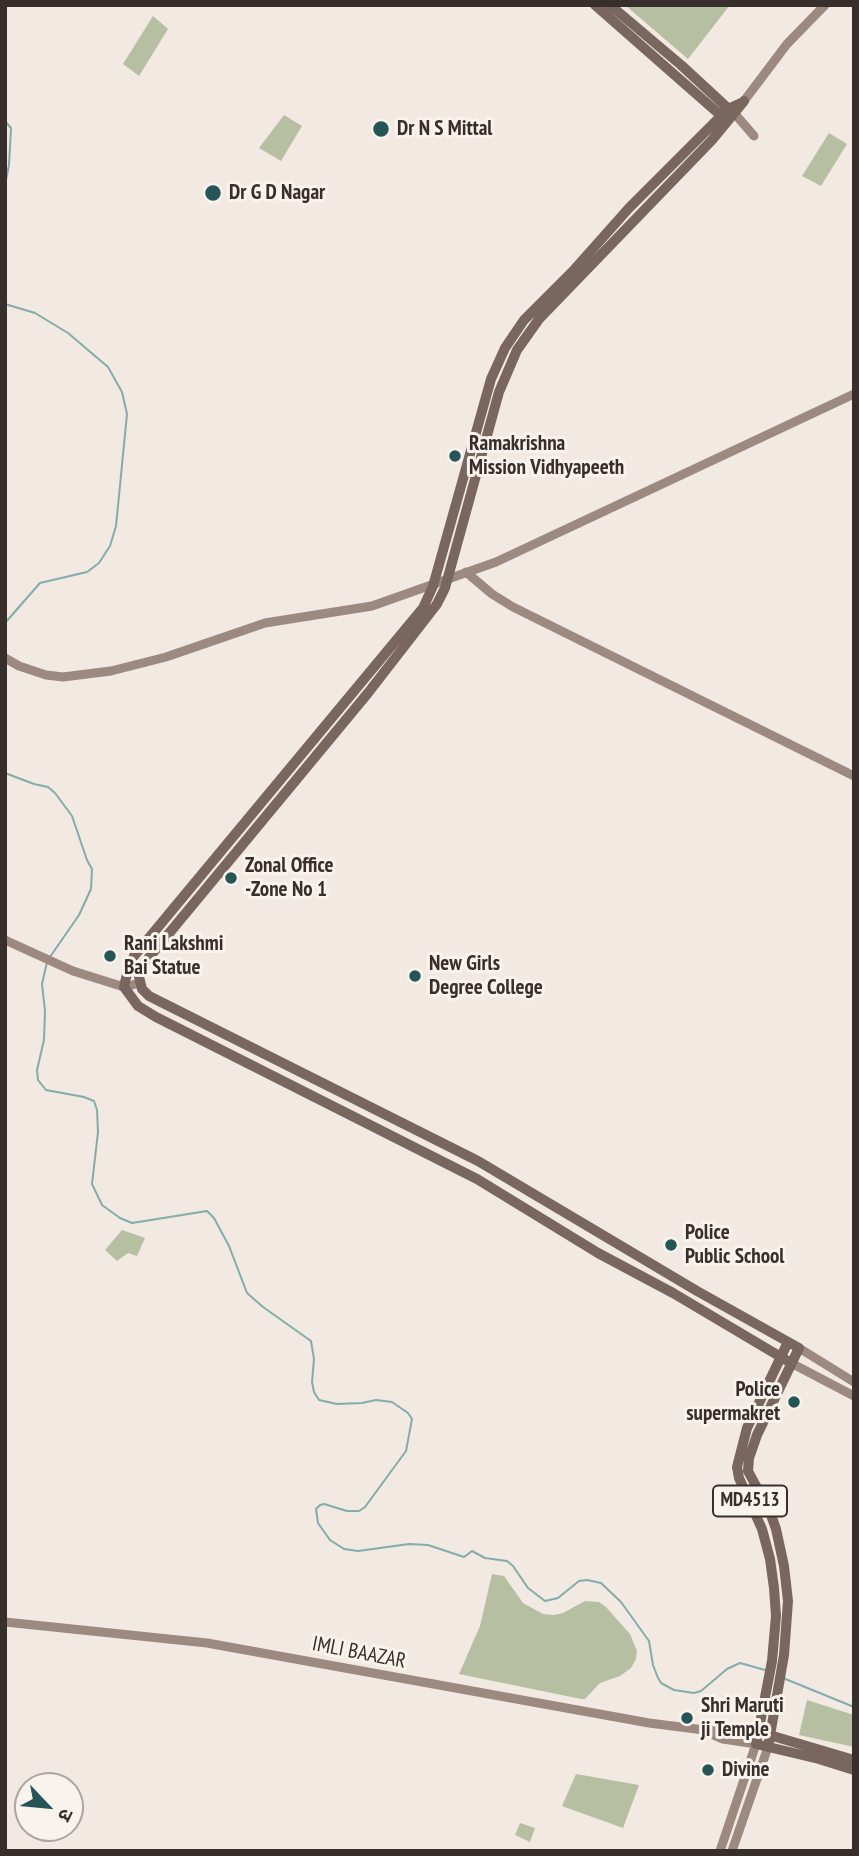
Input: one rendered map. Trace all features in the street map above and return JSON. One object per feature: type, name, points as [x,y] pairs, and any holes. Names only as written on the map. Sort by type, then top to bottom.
[{"type":"main road","points":[[595,5],[728,115]]},
{"type":"main road","points":[[610,5],[681,65],[728,115]]},
{"type":"main road","points":[[744,102],[617,220],[573,271],[524,320],[505,348],[491,379],[433,586],[423,608],[134,956],[124,987],[138,1006],[156,1017],[477,1179],[598,1253],[673,1293],[786,1360]]},
{"type":"main road","points":[[728,115],[539,319],[517,350],[499,393],[447,579],[437,604],[142,966],[139,977],[142,989],[149,996],[478,1161],[799,1348]]},
{"type":"main road","name":"MD4513","points":[[771,1735],[782,1672],[788,1601],[784,1566],[770,1512],[748,1471],[749,1458],[786,1360],[788,1342]]},
{"type":"main road","name":"MD4513","points":[[759,1732],[771,1670],[776,1616],[770,1559],[762,1529],[738,1478],[737,1467],[747,1428],[786,1360],[799,1348]]},
{"type":"main road","points":[[854,1760],[759,1732],[756,1744],[854,1770]]},
{"type":"main road","points":[[768,1747],[771,1735]]},
{"type":"street","points":[[744,102],[787,44],[825,5]]},
{"type":"street","points":[[728,115],[751,134]]},
{"type":"street","points":[[5,658],[19,667],[54,676],[111,671],[166,657],[265,623],[372,606],[496,562],[854,394]]},
{"type":"street","points":[[466,572],[492,594],[513,607],[854,776]]},
{"type":"street","points":[[5,940],[73,971],[124,987],[140,983]]},
{"type":"street","points":[[799,1348],[854,1382]]},
{"type":"street","points":[[786,1360],[854,1396]]},
{"type":"street","name":"IMLI BAAZAR","points":[[5,1622],[207,1643],[503,1698],[704,1730]]},
{"type":"street","points":[[704,1730],[759,1732]]},
{"type":"street","points":[[704,1730],[723,1740],[756,1744],[720,1851]]},
{"type":"street","points":[[732,1851],[768,1747]]},
{"type":"green space","points":[[625,5],[730,5],[688,59]]},
{"type":"green space","points":[[153,16],[168,29],[139,76],[123,64]]},
{"type":"green space","points":[[284,115],[302,126],[281,161],[259,148]]},
{"type":"green space","points":[[829,133],[847,144],[821,186],[802,176]]},
{"type":"green space","points":[[122,1230],[145,1238],[137,1256],[128,1253],[117,1261],[105,1250]]},
{"type":"green space","points":[[492,1574],[504,1576],[523,1603],[543,1614],[563,1613],[585,1601],[599,1602],[630,1634],[637,1651],[631,1668],[620,1676],[600,1683],[585,1699],[459,1674],[480,1626]]},
{"type":"green space","points":[[807,1700],[854,1715],[854,1747],[799,1735]]},
{"type":"green space","points":[[576,1774],[639,1785],[623,1828],[562,1806]]},
{"type":"green space","points":[[520,1823],[535,1828],[530,1842],[515,1835]]},
{"type":"waterway","points":[[5,68],[5,79]]},
{"type":"waterway","points":[[5,121],[11,128],[5,185]]},
{"type":"waterway","points":[[5,304],[35,313],[68,333],[108,367],[122,392],[127,414],[116,526],[110,546],[99,563],[87,572],[40,583],[5,623]]},
{"type":"waterway","points":[[5,773],[48,787],[55,793],[72,816],[92,869],[91,889],[79,915],[50,957]]},
{"type":"waterway","points":[[47,962],[42,984],[44,1040],[37,1070],[38,1080],[46,1090],[94,1101],[98,1132],[92,1184],[102,1205],[132,1223],[207,1211],[214,1218],[229,1246],[247,1293],[311,1341],[314,1359],[312,1382],[319,1400],[337,1404],[376,1400],[392,1402],[412,1419],[406,1451],[365,1507],[359,1511],[347,1511],[324,1504],[316,1509],[318,1523],[330,1540],[344,1549],[358,1551],[409,1544],[428,1545],[464,1557],[472,1551],[485,1558],[507,1561],[528,1588],[545,1601],[558,1598],[579,1581],[601,1583],[621,1602],[649,1641],[658,1678],[661,1683],[674,1690],[694,1693],[701,1691],[727,1669],[740,1663],[765,1670]]},
{"type":"waterway","points":[[783,1678],[854,1707]]},
{"type":"place","name":"Dr N S Mittal","points":[[381,129]]},
{"type":"place","name":"Dr G D Nagar","points":[[213,193]]},
{"type":"place","name":"Ramakrishna Mission Vidhyapeeth","points":[[455,456]]},
{"type":"place","name":"Zonal Office -Zone No 1","points":[[231,878]]},
{"type":"place","name":"Rani Lakshmi Bai Statue","points":[[110,956]]},
{"type":"place","name":"New Girls Degree College","points":[[415,976]]},
{"type":"place","name":"Police Public School","points":[[671,1245]]},
{"type":"place","name":"Police supermakret","points":[[794,1402]]},
{"type":"place","name":"Shri Maruti ji Temple","points":[[687,1718]]},
{"type":"place","name":"Divine","points":[[708,1770]]}]
